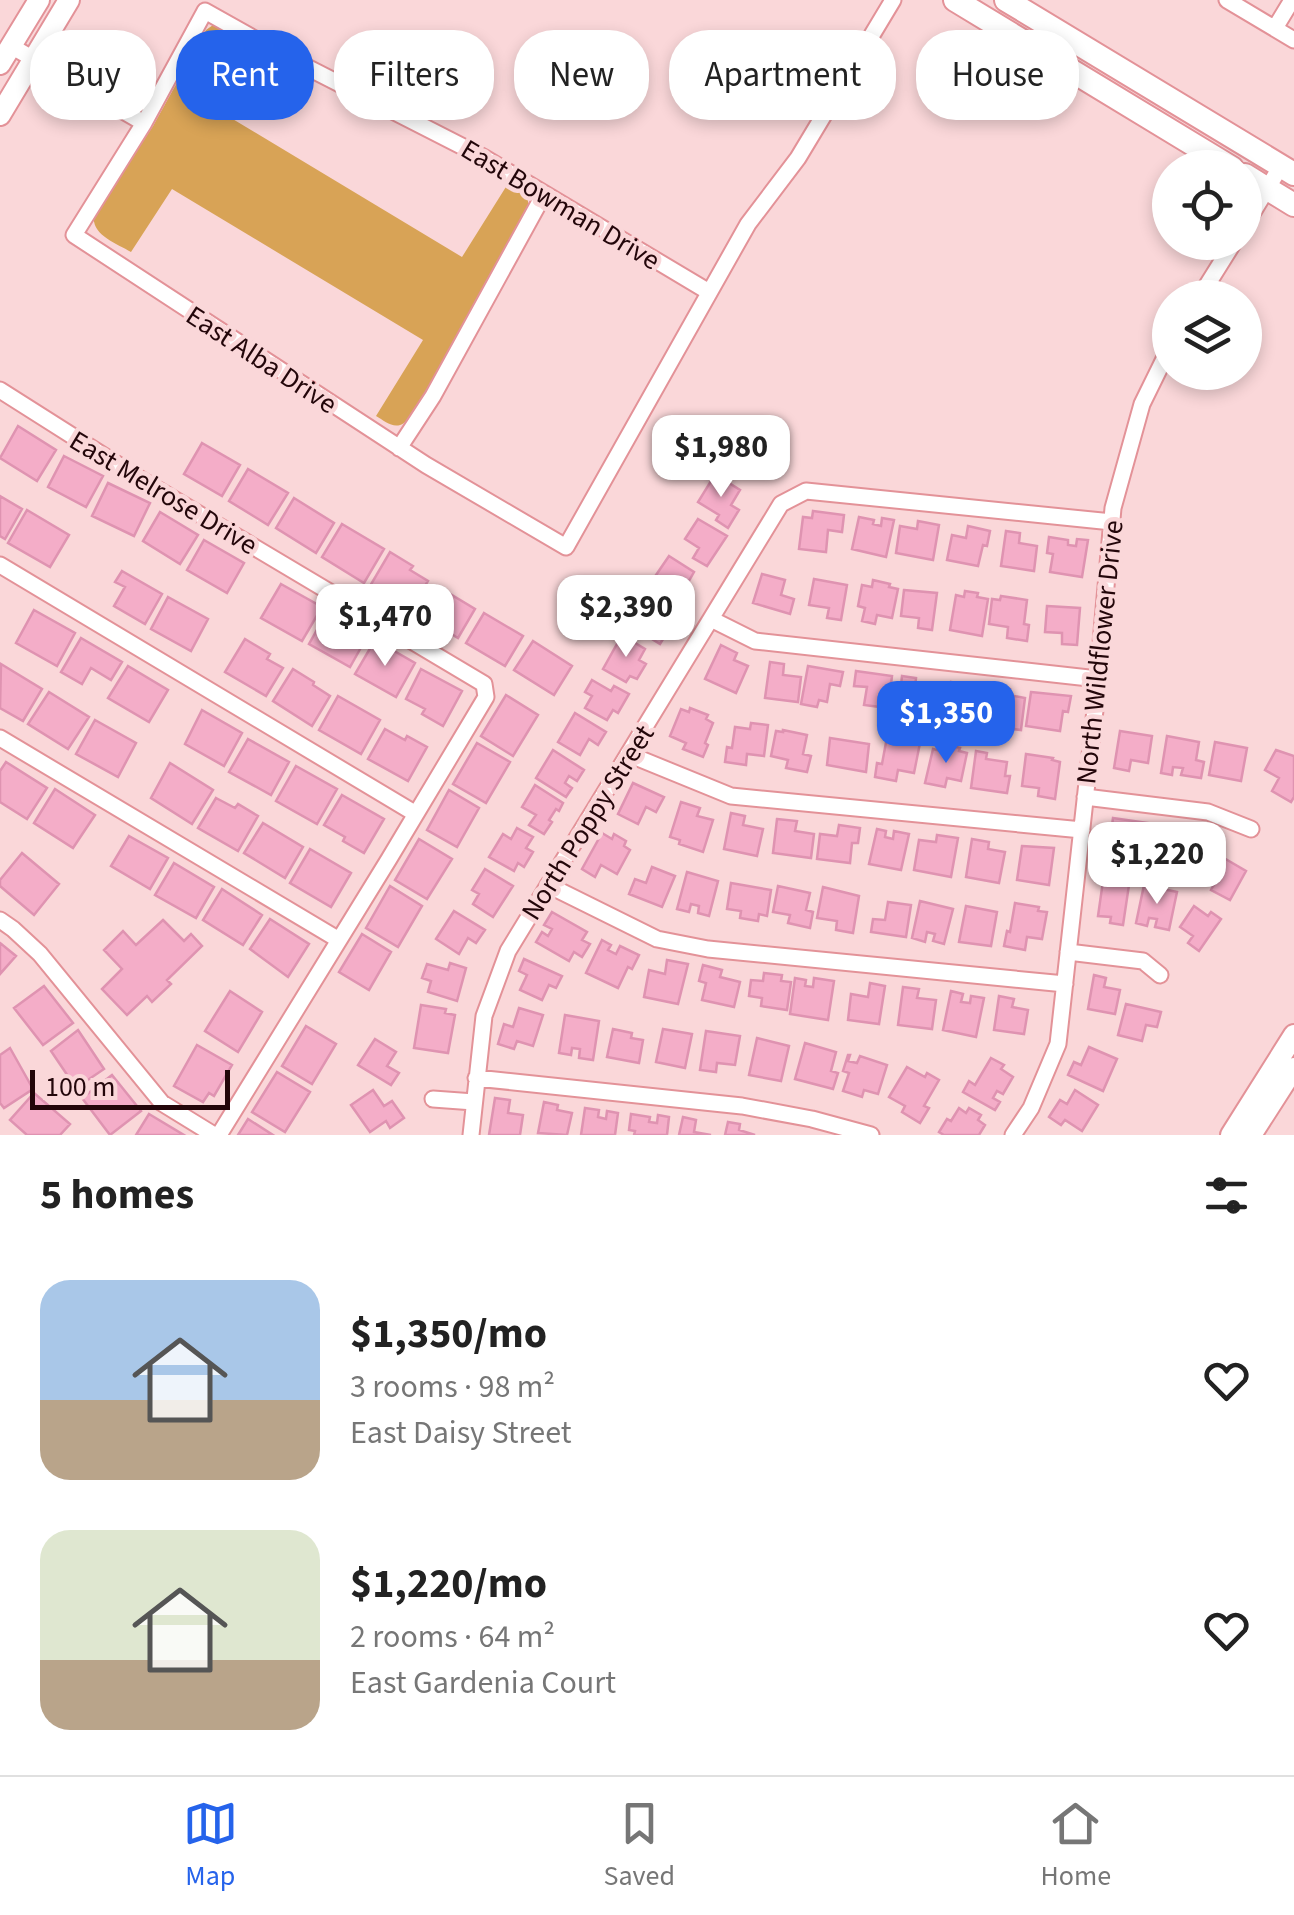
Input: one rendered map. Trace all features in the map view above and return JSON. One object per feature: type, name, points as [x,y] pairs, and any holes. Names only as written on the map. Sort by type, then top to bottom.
[{"type":"main road","points":[[955,0],[1202,150]]},
{"type":"main road","points":[[1006,0],[1288,170]]},
{"type":"main road","points":[[1262,185],[1294,205]]},
{"type":"street","points":[[0,64],[39,0]]},
{"type":"street","points":[[52,30],[70,0]]},
{"type":"street","points":[[710,292],[748,224],[798,158],[893,0]]},
{"type":"street","points":[[1227,0],[1294,40]]},
{"type":"street","points":[[1274,28],[1292,0]]},
{"type":"street","name":"East Bowman Drive","points":[[144,123],[206,10],[285,56],[443,135],[710,292]]},
{"type":"street","points":[[11,46],[30,57]]},
{"type":"street","points":[[0,115],[30,66]]},
{"type":"street","points":[[139,120],[144,123]]},
{"type":"street","name":"East Alba Drive","points":[[144,123],[74,235],[399,448],[566,547],[710,292]]},
{"type":"street","points":[[1262,198],[1288,170]]},
{"type":"street","points":[[399,448],[433,396],[544,194]]},
{"type":"street","name":"North Wildflower Drive","points":[[1013,1135],[1031,1108],[1058,1044],[1113,508],[1142,404],[1152,384]]},
{"type":"street","name":"East Melrose Drive","points":[[0,390],[145,482],[484,684],[486,696],[416,814]]},
{"type":"street","name":"North Poppy Street","points":[[471,1135],[484,1016],[508,950],[782,504],[806,491],[1112,522]]},
{"type":"street","points":[[0,565],[416,814],[217,1135],[162,1102],[40,954],[0,920]]},
{"type":"street","points":[[711,619],[755,640],[1098,679]]},
{"type":"street","points":[[0,738],[340,940]]},
{"type":"street","points":[[628,754],[730,796],[1082,830]]},
{"type":"street","points":[[1086,798],[1208,812],[1250,829]]},
{"type":"street","points":[[548,885],[657,939],[708,949],[1065,984]]},
{"type":"street","points":[[1068,952],[1143,961],[1160,976]]},
{"type":"street","points":[[1231,1135],[1294,1034]]},
{"type":"street","points":[[1251,1135],[1294,1068]]},
{"type":"street","points":[[476,1078],[742,1106],[812,1118],[870,1135]]},
{"type":"street","points":[[433,1099],[474,1102]]},
{"type":"shaded area","points":[[220,25],[228,30],[206,30]]},
{"type":"shaded area","points":[[176,84],[176,120],[234,120],[462,257],[509,182],[526,195],[528,208],[410,418],[397,426],[376,416],[423,340],[172,189],[131,252],[96,228],[94,215]]},
{"type":"building","points":[[18,426],[56,450],[37,481],[0,458]]},
{"type":"building","points":[[202,443],[240,465],[222,496],[184,474]]},
{"type":"building","points":[[64,456],[103,476],[86,507],[48,487]]},
{"type":"building","points":[[248,469],[288,493],[268,525],[229,501]]},
{"type":"building","points":[[718,476],[740,490],[731,505],[739,510],[728,528],[716,520],[719,515],[698,502]]},
{"type":"building","points":[[108,483],[150,503],[134,536],[92,516]]},
{"type":"building","points":[[0,496],[22,509],[5,539],[0,536]]},
{"type":"building","points":[[294,498],[334,523],[316,553],[276,528]]},
{"type":"building","points":[[27,510],[69,535],[50,567],[8,543]]},
{"type":"building","points":[[813,511],[844,515],[842,532],[828,530],[826,552],[799,549],[803,517],[812,518]]},
{"type":"building","points":[[160,512],[198,535],[180,564],[143,541]]},
{"type":"building","points":[[859,517],[881,526],[882,518],[894,520],[886,557],[852,549]]},
{"type":"building","points":[[698,519],[727,536],[707,566],[693,558],[699,548],[685,539]]},
{"type":"building","points":[[918,521],[939,525],[933,560],[896,553],[900,526],[917,529]]},
{"type":"building","points":[[342,524],[384,549],[364,583],[322,557]]},
{"type":"building","points":[[968,526],[990,531],[978,566],[947,560],[952,535],[966,538]]},
{"type":"building","points":[[1006,531],[1020,533],[1019,543],[1037,546],[1034,571],[1001,566]]},
{"type":"building","points":[[1049,537],[1068,540],[1068,545],[1076,546],[1077,539],[1088,540],[1082,577],[1050,572],[1053,554],[1047,553]]},
{"type":"building","points":[[204,540],[244,563],[227,593],[187,570]]},
{"type":"building","points":[[390,552],[428,581],[410,610],[370,586]]},
{"type":"building","points":[[669,556],[694,572],[685,588],[692,592],[683,608],[652,588]]},
{"type":"building","points":[[122,571],[162,594],[145,624],[114,606],[125,587],[115,582]]},
{"type":"building","points":[[762,574],[785,580],[781,595],[794,599],[790,614],[753,603]]},
{"type":"building","points":[[814,579],[847,585],[841,620],[827,618],[829,608],[809,605]]},
{"type":"building","points":[[873,580],[898,589],[892,618],[877,615],[875,624],[862,621],[865,608],[858,606],[862,585],[872,587]]},
{"type":"building","points":[[281,584],[322,607],[302,641],[261,618]]},
{"type":"building","points":[[437,586],[475,609],[458,638],[420,615]]},
{"type":"building","points":[[904,590],[937,593],[932,630],[918,628],[919,618],[901,616]]},
{"type":"building","points":[[965,591],[988,599],[982,636],[950,630],[956,595],[964,597]]},
{"type":"building","points":[[646,596],[668,609],[658,626],[668,631],[660,644],[628,624]]},
{"type":"building","points":[[1001,596],[1027,600],[1027,641],[1007,638],[1008,627],[989,624],[992,599],[1000,600]]},
{"type":"building","points":[[168,597],[208,619],[191,651],[151,629]]},
{"type":"building","points":[[1047,606],[1080,608],[1077,645],[1062,644],[1062,633],[1045,632]]},
{"type":"building","points":[[34,610],[75,633],[57,666],[16,643]]},
{"type":"building","points":[[327,612],[368,635],[350,667],[309,644]]},
{"type":"building","points":[[484,613],[523,636],[505,666],[466,643]]},
{"type":"building","points":[[622,635],[645,649],[639,660],[646,664],[637,679],[630,676],[626,682],[603,669]]},
{"type":"building","points":[[81,638],[122,662],[111,680],[91,668],[82,684],[61,672]]},
{"type":"building","points":[[245,639],[270,654],[267,659],[283,668],[266,696],[225,672]]},
{"type":"building","points":[[375,640],[415,663],[396,697],[355,674]]},
{"type":"building","points":[[533,641],[572,666],[554,695],[514,670]]},
{"type":"building","points":[[721,645],[737,653],[734,660],[748,666],[736,693],[705,679]]},
{"type":"building","points":[[770,662],[784,664],[783,675],[801,677],[798,702],[765,698]]},
{"type":"building","points":[[1,664],[42,689],[23,721],[0,708]]},
{"type":"building","points":[[128,666],[168,690],[149,722],[108,698]]},
{"type":"building","points":[[808,666],[843,672],[840,686],[830,684],[827,702],[819,700],[817,707],[801,704]]},
{"type":"building","points":[[293,669],[330,696],[312,726],[273,701]]},
{"type":"building","points":[[421,669],[462,691],[443,726],[422,714],[425,709],[406,699]]},
{"type":"building","points":[[856,671],[892,676],[888,708],[864,705],[867,687],[854,686]]},
{"type":"building","points":[[902,676],[916,678],[915,688],[934,691],[931,716],[898,712]]},
{"type":"building","points":[[592,680],[611,691],[614,686],[629,694],[618,713],[613,710],[607,720],[585,708],[592,696],[585,692]]},
{"type":"building","points":[[951,682],[977,686],[975,703],[981,704],[977,725],[938,718],[943,688],[950,689]]},
{"type":"building","points":[[993,686],[1010,689],[1009,695],[1025,698],[1021,730],[988,723]]},
{"type":"building","points":[[49,692],[89,717],[68,749],[28,724]]},
{"type":"building","points":[[1031,692],[1071,696],[1068,712],[1063,711],[1060,731],[1026,726]]},
{"type":"building","points":[[506,695],[538,715],[513,756],[481,736]]},
{"type":"building","points":[[338,696],[380,720],[361,754],[319,730]]},
{"type":"building","points":[[690,708],[708,715],[706,719],[713,723],[703,757],[683,749],[686,743],[670,736],[681,709],[689,712]]},
{"type":"building","points":[[202,710],[242,733],[224,766],[185,744]]},
{"type":"building","points":[[575,713],[606,732],[598,745],[589,739],[580,755],[558,742]]},
{"type":"building","points":[[95,720],[136,743],[118,777],[76,754]]},
{"type":"building","points":[[751,723],[768,725],[764,756],[747,754],[746,765],[725,762],[735,727],[750,729]]},
{"type":"building","points":[[385,729],[427,747],[408,781],[368,759]]},
{"type":"building","points":[[776,731],[807,735],[803,754],[811,756],[807,772],[786,768],[788,760],[771,756]]},
{"type":"building","points":[[1120,731],[1152,736],[1148,763],[1131,760],[1129,771],[1114,768]]},
{"type":"building","points":[[1167,736],[1199,742],[1196,760],[1204,762],[1201,778],[1181,775],[1183,768],[1173,767],[1172,775],[1161,773]]},
{"type":"building","points":[[887,737],[920,743],[914,773],[898,770],[896,781],[875,777]]},
{"type":"building","points":[[830,738],[869,744],[866,772],[827,765]]},
{"type":"building","points":[[248,739],[289,762],[271,795],[229,772]]},
{"type":"building","points":[[1215,742],[1247,748],[1241,781],[1209,775]]},
{"type":"building","points":[[477,743],[510,762],[486,803],[453,784]]},
{"type":"building","points":[[942,744],[967,753],[961,781],[947,778],[945,787],[925,783],[933,749],[941,751]]},
{"type":"building","points":[[553,750],[584,770],[577,781],[569,776],[565,783],[572,788],[566,797],[536,778]]},
{"type":"building","points":[[1276,750],[1294,756],[1291,802],[1272,791],[1279,778],[1265,770]]},
{"type":"building","points":[[976,751],[987,753],[986,759],[1007,762],[1007,793],[971,788]]},
{"type":"building","points":[[1026,754],[1060,762],[1055,799],[1038,796],[1039,788],[1022,786]]},
{"type":"building","points":[[6,762],[47,788],[27,819],[0,802],[0,771]]},
{"type":"building","points":[[170,763],[213,790],[192,824],[151,798]]},
{"type":"building","points":[[296,766],[337,789],[317,824],[276,801]]},
{"type":"building","points":[[633,783],[664,797],[656,812],[646,807],[638,824],[618,814]]},
{"type":"building","points":[[535,785],[563,803],[549,820],[552,822],[544,834],[529,825],[536,815],[522,807]]},
{"type":"building","points":[[55,789],[95,815],[73,848],[34,823]]},
{"type":"building","points":[[449,790],[479,808],[457,847],[427,830]]},
{"type":"building","points":[[342,795],[384,819],[364,853],[324,825]]},
{"type":"building","points":[[216,798],[235,808],[238,804],[258,816],[238,851],[198,828]]},
{"type":"building","points":[[681,802],[700,808],[697,816],[713,820],[703,852],[670,837]]},
{"type":"building","points":[[731,813],[745,816],[743,825],[763,829],[757,856],[724,849]]},
{"type":"building","points":[[1113,818],[1148,823],[1143,860],[1108,855]]},
{"type":"building","points":[[777,819],[797,821],[795,831],[814,834],[811,858],[773,853]]},
{"type":"building","points":[[263,823],[303,847],[285,878],[244,853]]},
{"type":"building","points":[[839,825],[860,828],[858,843],[852,843],[850,863],[817,859],[820,834],[837,836]]},
{"type":"building","points":[[1176,825],[1196,827],[1191,863],[1180,861],[1179,866],[1154,862],[1158,830],[1175,832]]},
{"type":"building","points":[[517,828],[533,837],[526,848],[533,852],[524,867],[518,863],[514,871],[489,857],[503,834],[511,839]]},
{"type":"building","points":[[877,829],[886,831],[885,837],[893,839],[894,831],[909,834],[901,870],[869,864]]},
{"type":"building","points":[[602,833],[626,841],[624,846],[630,850],[617,874],[601,865],[595,877],[582,869]]},
{"type":"building","points":[[937,835],[958,838],[951,877],[914,870],[919,840],[936,842]]},
{"type":"building","points":[[129,836],[168,858],[150,889],[111,866]]},
{"type":"building","points":[[419,839],[452,859],[427,899],[395,880]]},
{"type":"building","points":[[972,839],[989,842],[988,849],[1005,852],[999,883],[966,877]]},
{"type":"building","points":[[1022,846],[1054,848],[1049,885],[1017,880]]},
{"type":"building","points":[[310,849],[351,873],[331,907],[290,883]]},
{"type":"building","points":[[22,853],[59,884],[34,915],[0,886],[0,880]]},
{"type":"building","points":[[1217,854],[1246,871],[1230,900],[1211,890],[1220,874],[1209,868]]},
{"type":"building","points":[[174,863],[214,887],[196,918],[155,895]]},
{"type":"building","points":[[652,867],[675,876],[662,907],[629,894],[635,879],[646,883]]},
{"type":"building","points":[[485,869],[513,886],[493,917],[473,904],[479,894],[472,890]]},
{"type":"building","points":[[687,872],[718,881],[709,916],[698,913],[699,906],[691,904],[689,912],[677,909]]},
{"type":"building","points":[[1103,881],[1129,885],[1123,925],[1110,923],[1111,917],[1098,916]]},
{"type":"building","points":[[731,883],[771,890],[767,916],[759,914],[758,921],[740,918],[741,911],[727,909]]},
{"type":"building","points":[[1144,885],[1177,892],[1169,930],[1155,927],[1157,919],[1149,918],[1147,926],[1136,923]]},
{"type":"building","points":[[390,886],[422,906],[398,947],[366,928]]},
{"type":"building","points":[[778,886],[810,893],[806,910],[813,912],[810,928],[788,923],[790,915],[773,912]]},
{"type":"building","points":[[823,887],[859,896],[853,933],[836,930],[837,921],[817,918]]},
{"type":"building","points":[[222,889],[262,915],[243,945],[203,920]]},
{"type":"building","points":[[920,901],[953,909],[944,944],[933,941],[935,934],[927,932],[925,942],[912,938]]},
{"type":"building","points":[[888,902],[911,905],[906,937],[871,932],[873,919],[885,920]]},
{"type":"building","points":[[1015,903],[1047,912],[1042,939],[1027,937],[1025,950],[1004,946]]},
{"type":"building","points":[[966,906],[997,912],[991,946],[959,942]]},
{"type":"building","points":[[1194,906],[1221,919],[1199,951],[1188,943],[1193,936],[1180,927]]},
{"type":"building","points":[[454,911],[485,930],[476,943],[468,938],[459,954],[436,939]]},
{"type":"building","points":[[552,912],[587,932],[582,940],[590,944],[582,957],[574,952],[569,961],[536,942],[542,932],[548,936],[552,929],[544,925]]},
{"type":"building","points":[[270,919],[309,944],[288,977],[250,949]]},
{"type":"building","points":[[163,920],[184,941],[191,934],[202,946],[167,980],[171,984],[152,1002],[147,996],[127,1015],[102,989],[122,969],[104,950],[123,931],[136,945]]},
{"type":"building","points":[[362,934],[391,952],[369,990],[339,972]]},
{"type":"building","points":[[602,940],[616,954],[620,946],[639,955],[618,988],[586,973]]},
{"type":"building","points":[[0,943],[16,956],[0,974]]},
{"type":"building","points":[[524,959],[562,976],[556,988],[549,985],[542,1000],[520,990],[527,975],[519,971]]},
{"type":"building","points":[[667,960],[688,964],[678,1004],[644,997],[649,970],[665,974]]},
{"type":"building","points":[[450,963],[466,968],[457,1001],[428,992],[431,981],[422,978],[427,964],[448,970]]},
{"type":"building","points":[[703,965],[722,970],[720,977],[740,982],[734,1007],[702,1000],[706,983],[699,981]]},
{"type":"building","points":[[764,973],[782,975],[781,981],[791,982],[787,1010],[761,1006],[762,998],[749,996],[751,980],[763,981]]},
{"type":"building","points":[[1094,975],[1106,978],[1104,987],[1120,990],[1115,1014],[1088,1009]]},
{"type":"building","points":[[795,978],[806,980],[805,986],[813,987],[814,978],[834,981],[828,1020],[790,1014]]},
{"type":"building","points":[[870,983],[885,986],[879,1024],[848,1020],[851,994],[868,997]]},
{"type":"building","points":[[44,986],[73,1023],[43,1045],[14,1008]]},
{"type":"building","points":[[903,987],[919,989],[917,998],[936,1000],[932,1029],[898,1025]]},
{"type":"building","points":[[230,991],[262,1012],[238,1052],[205,1031]]},
{"type":"building","points":[[951,991],[963,994],[961,1002],[970,1003],[971,996],[984,998],[976,1037],[943,1030]]},
{"type":"building","points":[[999,996],[1014,999],[1012,1007],[1028,1010],[1024,1034],[994,1030]]},
{"type":"building","points":[[1126,1004],[1161,1012],[1157,1027],[1146,1025],[1142,1041],[1118,1035]]},
{"type":"building","points":[[421,1005],[446,1009],[445,1013],[455,1015],[448,1053],[414,1048]]},
{"type":"building","points":[[519,1008],[543,1015],[533,1046],[517,1041],[514,1049],[498,1044],[504,1024],[513,1027]]},
{"type":"building","points":[[565,1015],[599,1021],[593,1060],[579,1058],[580,1049],[572,1048],[571,1055],[559,1053]]},
{"type":"building","points":[[306,1026],[336,1044],[312,1084],[282,1066]]},
{"type":"building","points":[[613,1029],[643,1040],[639,1063],[607,1057]]},
{"type":"building","points":[[663,1029],[692,1034],[685,1068],[656,1062]]},
{"type":"building","points":[[78,1030],[104,1069],[76,1088],[51,1051]]},
{"type":"building","points":[[706,1031],[740,1036],[735,1065],[717,1063],[716,1072],[700,1070]]},
{"type":"building","points":[[757,1038],[789,1046],[781,1081],[749,1075]]},
{"type":"building","points":[[375,1039],[396,1052],[387,1066],[399,1073],[391,1085],[358,1065]]},
{"type":"building","points":[[805,1043],[836,1052],[831,1071],[838,1073],[833,1089],[795,1079]]},
{"type":"building","points":[[197,1045],[232,1065],[214,1096],[209,1093],[203,1102],[174,1086]]},
{"type":"building","points":[[1089,1047],[1117,1059],[1103,1091],[1068,1075],[1074,1062],[1081,1065]]},
{"type":"building","points":[[10,1048],[33,1089],[4,1108],[0,1103],[0,1055]]},
{"type":"building","points":[[848,1055],[848,1061],[857,1063],[860,1056],[887,1065],[878,1094],[864,1090],[862,1097],[843,1091],[849,1073],[843,1071]]},
{"type":"building","points":[[991,1058],[1004,1065],[1001,1069],[1013,1077],[1003,1094],[997,1091],[993,1098],[1000,1102],[995,1110],[963,1092],[969,1081],[975,1085]]},
{"type":"building","points":[[907,1067],[939,1080],[924,1106],[929,1108],[920,1123],[902,1112],[905,1106],[889,1097]]},
{"type":"building","points":[[277,1072],[310,1092],[285,1132],[252,1112]]},
{"type":"building","points":[[112,1075],[141,1111],[110,1135],[82,1098]]},
{"type":"building","points":[[373,1090],[384,1106],[392,1101],[404,1118],[390,1128],[386,1121],[370,1132],[351,1105]]},
{"type":"building","points":[[1075,1090],[1098,1105],[1082,1131],[1065,1120],[1061,1125],[1049,1117],[1060,1100],[1067,1104]]},
{"type":"building","points":[[34,1093],[70,1124],[60,1135],[27,1135],[10,1120]]},
{"type":"building","points":[[495,1098],[510,1100],[508,1113],[523,1115],[520,1135],[489,1135]]},
{"type":"building","points":[[544,1102],[572,1113],[567,1135],[538,1133]]},
{"type":"building","points":[[585,1108],[599,1110],[598,1117],[606,1119],[607,1111],[618,1113],[615,1135],[581,1135]]},
{"type":"building","points":[[959,1108],[966,1113],[969,1108],[981,1115],[978,1120],[985,1125],[979,1135],[939,1132]]},
{"type":"building","points":[[149,1114],[184,1135],[136,1135]]},
{"type":"building","points":[[631,1114],[650,1117],[649,1122],[657,1123],[658,1115],[669,1117],[667,1135],[634,1135],[635,1131],[629,1130]]},
{"type":"building","points":[[683,1117],[696,1120],[694,1132],[711,1135],[679,1135]]},
{"type":"building","points":[[248,1119],[273,1135],[238,1135]]},
{"type":"building","points":[[728,1122],[740,1124],[739,1130],[755,1135],[725,1135]]}]
